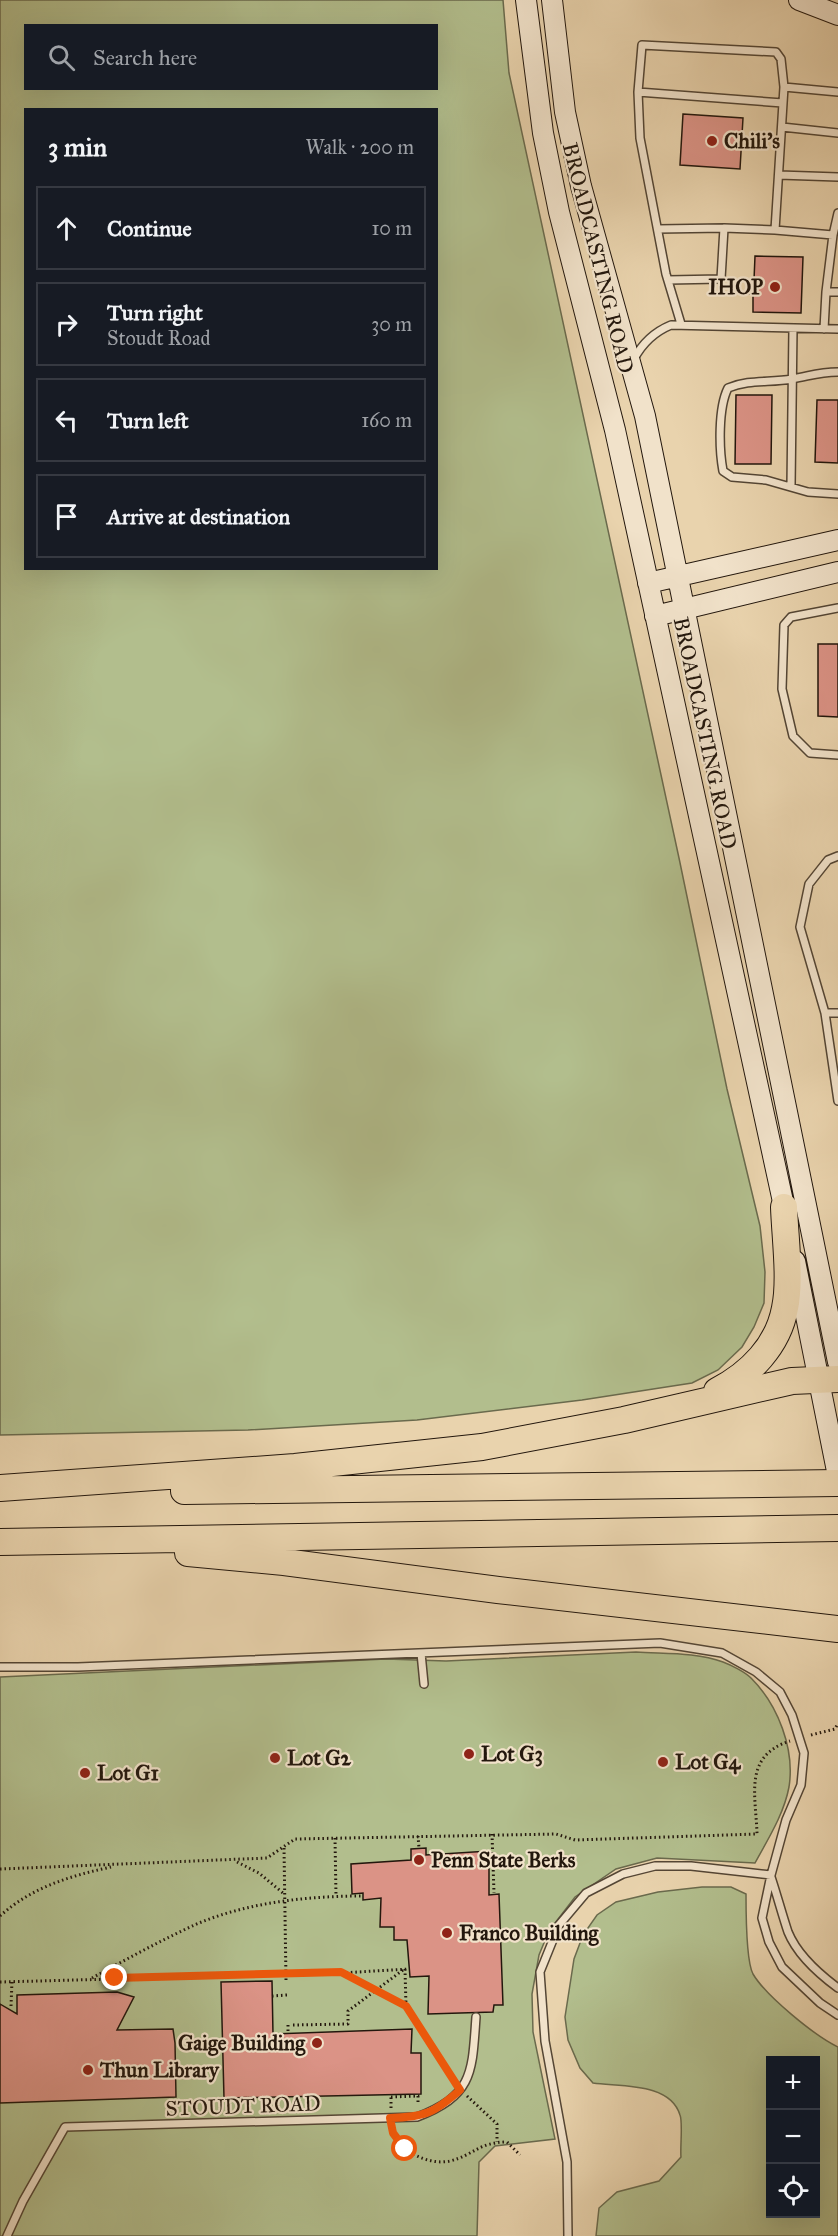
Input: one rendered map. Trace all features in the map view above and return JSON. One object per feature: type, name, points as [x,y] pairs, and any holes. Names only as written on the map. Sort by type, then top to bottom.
[{"type":"highway","points":[[692,1404],[721,1389],[750,1369],[769,1348],[776,1335],[785,1309],[787,1289],[784,1207]]},
{"type":"highway","points":[[0,1488],[295,1467],[482,1447],[582,1429],[792,1381],[829,1379]]},
{"type":"highway","points":[[0,1493],[833,1481]]},
{"type":"highway","points":[[12,1541],[835,1528]]},
{"type":"highway","points":[[12,1541],[284,1562],[498,1590],[838,1629]]},
{"type":"main road","name":"BROADCASTING ROAD","points":[[526,0],[543,133],[559,212],[615,429],[784,1207],[829,1379],[833,1481]]},
{"type":"main road","name":"BROADCASTING ROAD","points":[[552,0],[554,34],[565,112],[581,186],[645,416],[838,1362]]},
{"type":"main road","points":[[799,0],[838,15]]},
{"type":"main road","points":[[648,583],[838,540]]},
{"type":"main road","points":[[655,616],[838,572]]},
{"type":"lane","points":[[681,324],[668,280],[640,138],[638,92],[642,45],[776,52],[781,59],[784,87],[775,230]]},
{"type":"lane","points":[[784,87],[838,92]]},
{"type":"lane","points":[[638,92],[783,103]]},
{"type":"lane","points":[[782,127],[838,133]]},
{"type":"lane","points":[[779,175],[838,177]]},
{"type":"lane","points":[[824,329],[826,291],[838,213]]},
{"type":"lane","points":[[668,280],[721,279],[724,228]]},
{"type":"lane","points":[[657,229],[775,230],[833,236]]},
{"type":"lane","points":[[826,291],[838,292]]},
{"type":"lane","points":[[633,374],[634,359],[647,340],[664,328],[681,324],[838,329]]},
{"type":"lane","points":[[790,486],[793,328]]},
{"type":"lane","points":[[838,372],[809,374],[793,379],[741,382],[728,388],[722,399],[721,450],[723,471],[732,477],[766,480],[808,492],[838,494]]},
{"type":"lane","points":[[838,608],[791,616],[784,625],[782,689],[793,736],[810,753],[838,755]]},
{"type":"lane","points":[[838,856],[828,860],[809,884],[800,927],[825,1013],[838,1101]]},
{"type":"lane","points":[[825,1013],[838,1013]]},
{"type":"lane","points":[[0,1667],[78,1666],[660,1643],[722,1653],[756,1672],[780,1692],[792,1715],[800,1738],[804,1753],[801,1785],[786,1820],[762,1918],[769,1942],[782,1967],[820,2003],[838,2015]]},
{"type":"lane","points":[[421,1653],[424,1684]]},
{"type":"lane","points":[[568,2236],[567,2162],[545,2041],[540,1971],[559,1925],[586,1893],[623,1874],[655,1866],[691,1866],[771,1875]]},
{"type":"lane","points":[[771,1875],[789,1932],[803,1955],[838,1988]]},
{"type":"lane","name":"STOUDT ROAD","points":[[7,2236],[24,2200],[65,2127],[390,2115],[417,2117],[440,2108],[460,2090],[469,2075],[476,2016]]},
{"type":"path","points":[[0,1869],[267,1858],[295,1839],[335,1837],[556,1834],[575,1840],[757,1834],[756,1773],[763,1756],[776,1746],[835,1729],[838,1723]]},
{"type":"path","points":[[492,1834],[494,1893]]},
{"type":"path","points":[[418,1836],[419,1848]]},
{"type":"path","points":[[335,1837],[336,1896]]},
{"type":"path","points":[[284,1848],[286,1980]]},
{"type":"path","points":[[235,1861],[259,1872],[284,1894]]},
{"type":"path","points":[[0,1916],[28,1896],[56,1881],[118,1865]]},
{"type":"path","points":[[90,1978],[199,1923],[251,1907],[336,1896],[363,1896]]},
{"type":"path","points":[[0,1982],[407,1969]]},
{"type":"path","points":[[293,2025],[348,2024],[348,2011],[407,1969]]},
{"type":"path","points":[[406,2006],[407,1969]]},
{"type":"path","points":[[341,1972],[406,2006],[460,2090],[496,2124],[497,2142]]},
{"type":"path","points":[[12,1981],[12,2006]]},
{"type":"path","points":[[272,1996],[287,1995]]},
{"type":"path","points":[[288,2025],[288,2033]]},
{"type":"path","points":[[391,2106],[391,2096],[418,2096],[419,2103],[409,2105]]},
{"type":"path","points":[[400,2108],[390,2115],[393,2133],[405,2149],[424,2159],[448,2162],[482,2145],[497,2142],[507,2142],[520,2155]]},
{"type":"green space","points":[[0,0],[503,0],[509,73],[727,1089],[760,1226],[765,1272],[764,1303],[742,1347],[718,1370],[692,1383],[582,1400],[417,1420],[248,1430],[0,1435]]},
{"type":"green space","name":"Penn State Berks","points":[[636,1652],[691,1655],[713,1659],[734,1667],[751,1678],[769,1701],[787,1743],[790,1773],[787,1797],[775,1826],[755,1863],[657,1858],[616,1869],[575,1897],[549,1931],[539,1955],[532,1994],[533,2032],[555,2139],[495,2146],[479,2162],[477,2236],[0,2236],[0,1677],[386,1659],[446,1661]]},
{"type":"green space","points":[[702,1887],[731,1887],[746,1894],[748,1947],[753,1974],[759,1983],[792,2015],[838,2047],[838,2236],[596,2236],[599,2208],[617,2192],[659,2181],[681,2157],[680,2115],[674,2104],[655,2091],[593,2083],[580,2068],[568,2040],[565,2017],[574,1959],[583,1935],[597,1915],[616,1902],[658,1892]]},
{"type":"building","name":"Chili's","points":[[683,114],[743,118],[740,169],[680,165]]},
{"type":"building","name":"IHOP","points":[[755,256],[803,257],[801,313],[753,312],[753,294],[747,294],[747,279],[754,280]]},
{"type":"building","points":[[736,395],[772,395],[771,464],[735,464]]},
{"type":"building","points":[[817,400],[838,400],[838,463],[815,462]]},
{"type":"building","points":[[818,644],[838,644],[838,717],[818,716]]},
{"type":"building","name":"Franco Building","points":[[426,1848],[426,1855],[489,1851],[489,1895],[499,1894],[503,2005],[494,2005],[493,2012],[428,2014],[429,1976],[410,1977],[407,1940],[394,1940],[394,1927],[380,1927],[381,1898],[363,1900],[363,1893],[352,1894],[351,1864],[411,1860],[411,1849]]},
{"type":"building","name":"Gaige Building","points":[[272,1981],[273,2034],[412,2029],[411,2053],[421,2053],[421,2094],[224,2098],[221,1982]]},
{"type":"building","name":"Thun Library","points":[[117,1992],[134,1997],[117,2030],[173,2029],[176,2097],[0,2103],[0,2004],[17,2014],[17,1995]]},
{"type":"place","name":"Chili's","points":[[712,141]]},
{"type":"place","name":"IHOP","points":[[775,287]]},
{"type":"place","name":"Lot G3","points":[[469,1754]]},
{"type":"place","name":"Lot G2","points":[[275,1758]]},
{"type":"place","name":"Lot G4","points":[[663,1762]]},
{"type":"place","name":"Lot G1","points":[[85,1773]]},
{"type":"place","name":"Penn State Berks","points":[[419,1860]]},
{"type":"place","name":"Franco Building","points":[[447,1933]]},
{"type":"place","name":"Gaige Building","points":[[317,2043]]},
{"type":"place","name":"Thun Library","points":[[88,2070]]},
{"type":"route","points":[[115,1978],[341,1972],[406,2006],[460,2090],[440,2108],[417,2117],[390,2118],[393,2133],[405,2149]]}]
